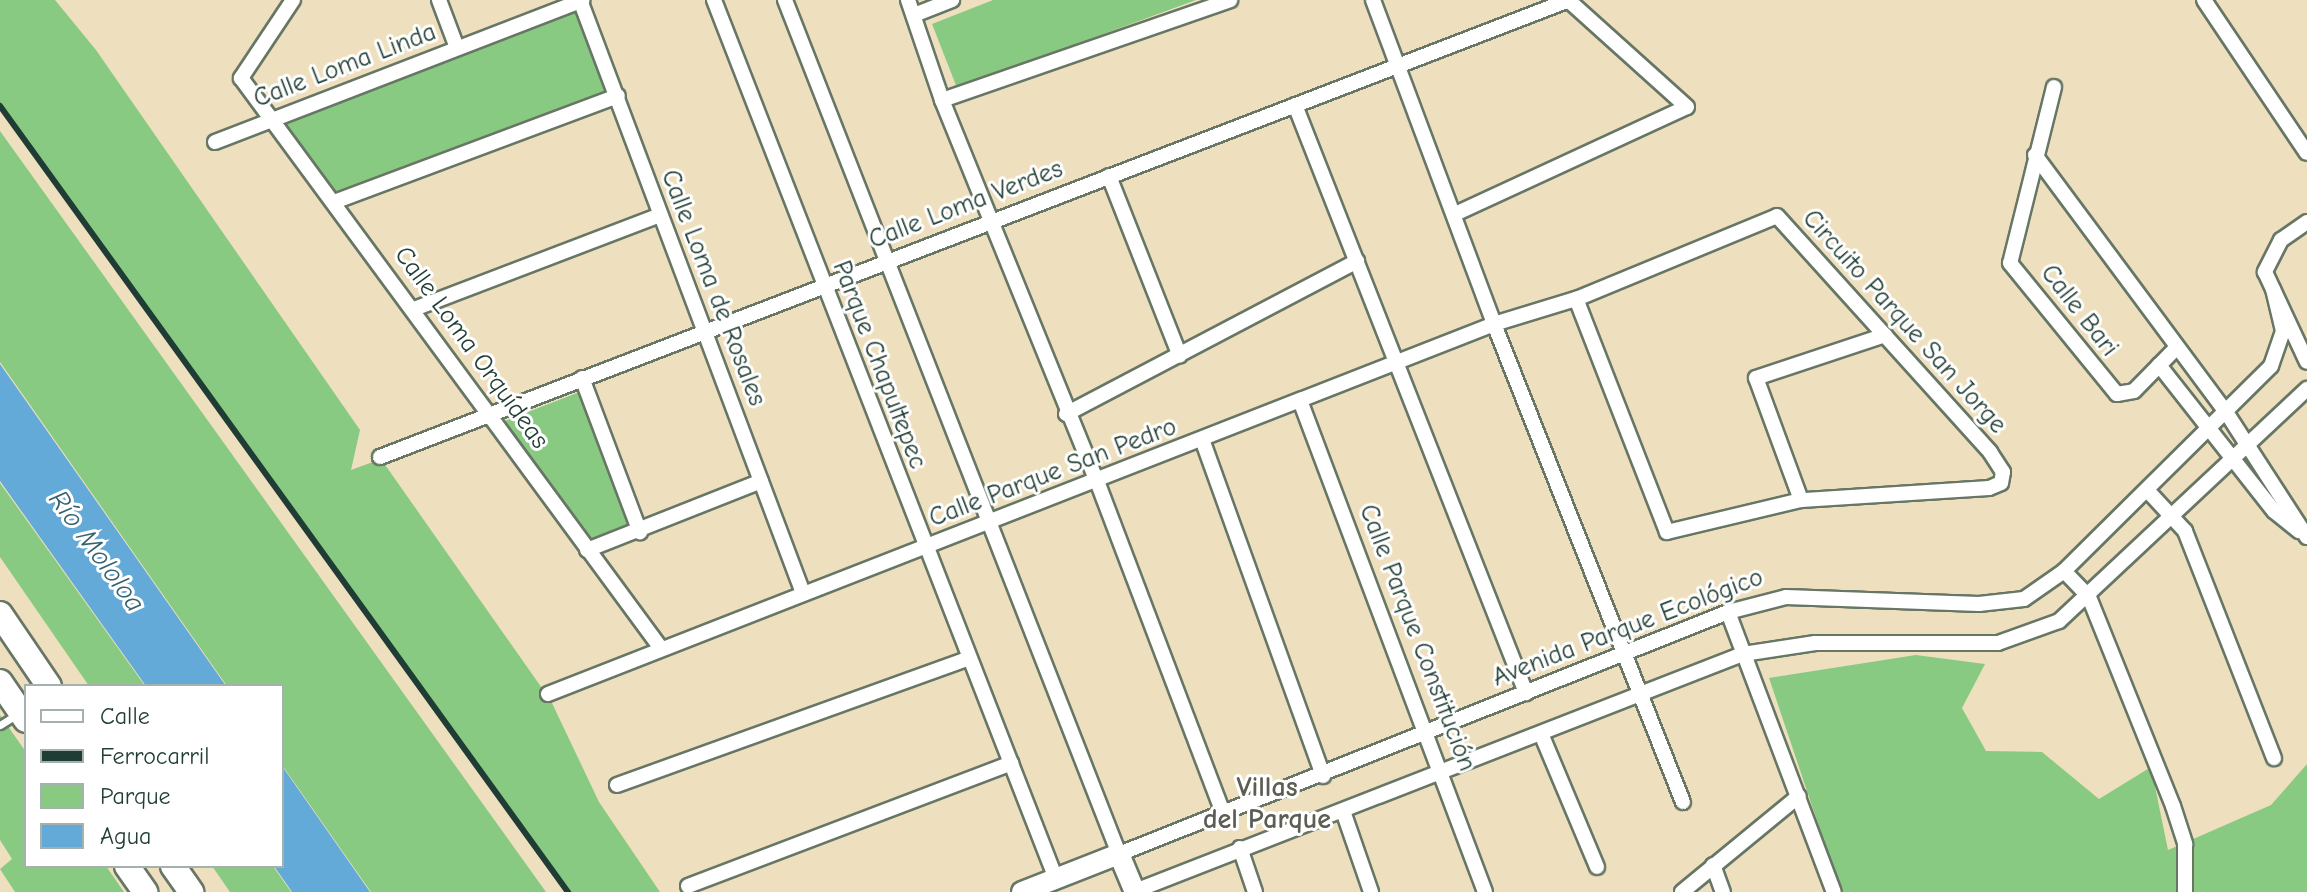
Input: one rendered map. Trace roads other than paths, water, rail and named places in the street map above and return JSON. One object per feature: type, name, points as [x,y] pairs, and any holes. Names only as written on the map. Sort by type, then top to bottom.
[{"type":"main road","points":[[0,614],[48,684]]},
{"type":"main road","points":[[0,682],[15,719]]},
{"type":"main road","points":[[128,868],[145,892]]},
{"type":"main road","points":[[174,868],[191,892]]},
{"type":"street","name":"Calle Loma Orquídeas","points":[[293,0],[241,78],[276,120],[660,647]]},
{"type":"street","points":[[439,0],[457,48]]},
{"type":"street","name":"Calle Loma Linda","points":[[215,142],[581,0]]},
{"type":"street","name":"Calle Loma de Rosales","points":[[581,0],[618,96],[657,216],[803,593]]},
{"type":"street","name":"Parque Chapultepec","points":[[714,0],[967,659],[1059,885]]},
{"type":"street","name":"Parque Chapultepec","points":[[785,0],[1119,854]]},
{"type":"street","points":[[908,0],[989,222],[1066,414],[1097,481],[1223,813]]},
{"type":"street","points":[[914,15],[952,0]]},
{"type":"street","points":[[942,100],[1230,0]]},
{"type":"street","points":[[1373,0],[1494,324],[1683,802]]},
{"type":"street","points":[[1455,214],[1687,107],[1568,0]]},
{"type":"street","name":"Calle Loma Verdes","points":[[380,457],[490,417],[702,330],[1568,0]]},
{"type":"street","points":[[2204,0],[2307,153]]},
{"type":"street","name":"Calle Bari","points":[[2054,87],[2010,263],[2112,391],[2134,391],[2175,349]]},
{"type":"street","points":[[334,202],[618,96]]},
{"type":"street","points":[[1295,105],[1526,693]]},
{"type":"street","points":[[2035,155],[2175,349],[2226,412],[2307,537]]},
{"type":"street","points":[[1109,176],[1180,356]]},
{"type":"street","points":[[414,309],[657,216]]},
{"type":"street","name":"Circuito Parque San Jorge","points":[[1777,216],[1885,335],[1990,452],[2003,479],[1989,488],[1801,500],[1667,532],[1576,299],[1777,216]]},
{"type":"street","points":[[2307,222],[2270,252],[2265,272],[2307,362]]},
{"type":"street","points":[[1066,414],[1357,261]]},
{"type":"street","points":[[2273,289],[2282,343],[2307,371]]},
{"type":"street","name":"Calle Parque San Pedro","points":[[548,694],[660,647],[1203,442],[1494,324],[1576,299]]},
{"type":"street","points":[[1801,500],[1756,378],[1885,335]]},
{"type":"street","name":"Avenida Parque Ecológico","points":[[1022,892],[1059,885],[1119,854],[1323,776],[1728,612],[1786,597],[1979,604],[2024,599],[2064,571],[2209,429],[2271,366],[2282,343]]},
{"type":"street","points":[[2159,365],[2274,511],[2307,537]]},
{"type":"street","points":[[582,378],[640,532]]},
{"type":"street","points":[[1119,854],[1134,892],[1240,848],[1542,736],[1743,654],[1815,643],[1998,643],[2059,621],[2089,597],[2246,443],[2307,389]]},
{"type":"street","name":"Calle Parque Constitución","points":[[1301,403],[1443,771],[1485,892]]},
{"type":"street","points":[[1203,442],[1323,776]]},
{"type":"street","points":[[587,550],[640,532],[761,481]]},
{"type":"street","points":[[2147,490],[2185,531],[2274,758]]},
{"type":"street","points":[[2064,571],[2089,597],[2173,806],[2185,844],[2185,892]]},
{"type":"street","points":[[1728,612],[1834,892]]},
{"type":"street","points":[[617,785],[967,659]]},
{"type":"street","points":[[1542,736],[1597,867]]},
{"type":"street","points":[[688,886],[1011,763]]},
{"type":"street","points":[[1682,892],[1799,796]]},
{"type":"street","points":[[1343,811],[1371,892]]},
{"type":"street","points":[[1240,848],[1255,892]]},
{"type":"street","points":[[1713,865],[1723,892]]},
{"type":"water","name":"Río Mololoa","points":[[0,364],[225,684],[145,684],[0,481]]},
{"type":"water","points":[[284,769],[370,892],[292,892],[275,868],[284,868]]},
{"type":"railway","points":[[0,106],[568,892]]},
{"type":"district","name":"Villas del Parque","points":[[1267,803]]}]
